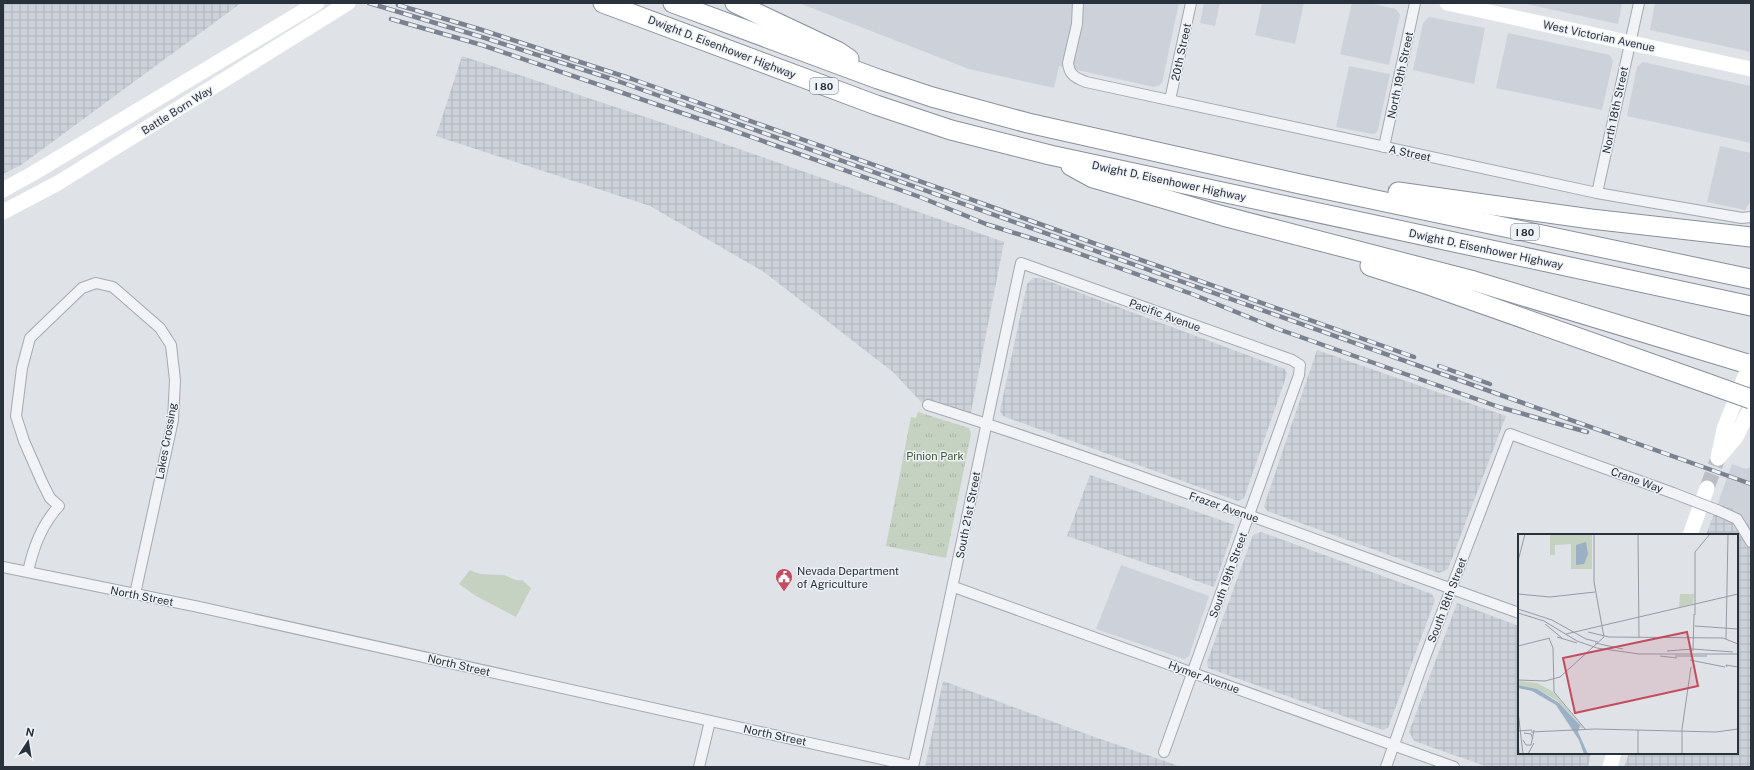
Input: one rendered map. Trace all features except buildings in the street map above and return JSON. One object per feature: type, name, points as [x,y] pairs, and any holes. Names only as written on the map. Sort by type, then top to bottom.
[{"type":"highway","name":"Dwight D. Eisenhower Highway","points":[[603,3],[876,105],[952,130],[1050,155],[1748,305]]},
{"type":"highway","name":"I 80","points":[[673,3],[878,79],[932,97],[1028,123],[1300,184],[1751,279]]},
{"type":"highway","points":[[735,3],[837,51],[878,79]]},
{"type":"highway","points":[[1050,155],[1093,178],[1223,216],[1474,281],[1750,363]]},
{"type":"highway","points":[[1300,184],[1366,186],[1428,197],[1502,207],[1751,237]]},
{"type":"highway","points":[[1303,237],[1327,252],[1429,285],[1751,399]]},
{"type":"main road","name":"Battle Born Way","points":[[3,190],[317,3]]},
{"type":"main road","name":"Battle Born Way","points":[[3,212],[73,174],[348,3]]},
{"type":"main road","name":"West Victorian Avenue","points":[[1446,3],[1751,69]]},
{"type":"main road","points":[[1750,363],[1724,429],[1718,458],[1736,438],[1751,407]]},
{"type":"main road","points":[[1690,534],[1707,488]]},
{"type":"main road","points":[[1610,767],[1614,754]]},
{"type":"street","name":"A Street","points":[[1078,3],[1076,24],[1068,63],[1071,74],[1086,82],[1597,193],[1742,218],[1751,217]]},
{"type":"street","name":"20th Street","points":[[1170,100],[1191,3]]},
{"type":"street","name":"North 19th Street","points":[[1384,147],[1415,3]]},
{"type":"street","name":"North 18th Street","points":[[1597,193],[1639,3]]},
{"type":"street","name":"Pacific Avenue","points":[[1021,263],[1292,360],[1300,365],[1299,374]]},
{"type":"street","name":"South 21st Street","points":[[913,766],[954,587],[986,423],[1021,263]]},
{"type":"street","name":"Lakes Crossing","points":[[28,572],[38,538],[52,514],[59,506],[50,498],[42,482],[24,441],[16,416],[22,368],[30,338],[82,288],[96,283],[113,287],[160,328],[171,345],[175,380],[172,420],[135,594]]},
{"type":"street","name":"South 19th Street","points":[[1164,752],[1299,374]]},
{"type":"street","name":"Frazer Avenue","points":[[928,405],[986,423],[1518,613]]},
{"type":"street","name":"Crane Way","points":[[1510,434],[1717,510],[1737,519],[1751,542]]},
{"type":"street","name":"South 18th Street","points":[[1386,767],[1451,589],[1510,434]]},
{"type":"street","name":"North Street","points":[[3,567],[199,607],[913,766]]},
{"type":"street","name":"Hymer Avenue","points":[[954,587],[1454,767]]},
{"type":"street","points":[[699,767],[710,721]]},
{"type":"shaded area","points":[[3,3],[241,3],[21,165],[3,174]]},
{"type":"shaded area","points":[[799,3],[1179,3],[1162,83],[1160,85],[1154,87],[1059,66],[1054,88],[969,69]]},
{"type":"shaded area","points":[[1204,3],[1220,3],[1215,26],[1200,23]]},
{"type":"shaded area","points":[[1262,3],[1304,3],[1295,44],[1255,35]]},
{"type":"shaded area","points":[[1352,3],[1369,3],[1396,9],[1400,15],[1389,65],[1340,54]]},
{"type":"shaded area","points":[[1522,3],[1622,3],[1618,24]]},
{"type":"shaded area","points":[[1655,3],[1751,3],[1751,52],[1650,30]]},
{"type":"shaded area","points":[[1429,17],[1485,28],[1474,84],[1413,70],[1423,23]]},
{"type":"shaded area","points":[[1508,33],[1610,55],[1613,61],[1602,110],[1496,88]]},
{"type":"shaded area","points":[[462,56],[699,135],[1004,242],[969,422],[921,402],[893,372],[764,272],[650,206],[436,136]]},
{"type":"shaded area","points":[[1643,62],[1751,86],[1751,143],[1627,116],[1637,67]]},
{"type":"shaded area","points":[[1349,66],[1390,74],[1376,133],[1372,134],[1336,127]]},
{"type":"shaded area","points":[[1720,146],[1751,153],[1751,200],[1745,210],[1707,202]]},
{"type":"shaded area","points":[[1033,278],[1040,278],[1285,369],[1287,374],[1244,498],[1238,501],[1003,416],[1000,411],[1027,284]]},
{"type":"shaded area","points":[[1317,350],[1506,416],[1448,569],[1439,573],[1267,511],[1264,506]]},
{"type":"shaded area","points":[[1732,464],[1746,469],[1751,467],[1751,528],[1738,511],[1718,503]]},
{"type":"shaded area","points":[[1090,475],[1235,525],[1214,587],[1067,536]]},
{"type":"shaded area","points":[[1718,503],[1738,511],[1751,528],[1751,767],[1624,767],[1629,754],[1738,754],[1738,534],[1706,534]]},
{"type":"shaded area","points":[[1261,532],[1432,594],[1435,600],[1388,728],[1383,730],[1208,668],[1207,662],[1253,535]]},
{"type":"shaded area","points":[[1121,565],[1209,596],[1189,656],[1184,659],[1096,629]]},
{"type":"shaded area","points":[[1457,603],[1518,626],[1518,754],[1591,754],[1588,767],[1488,767],[1414,741],[1409,732]]},
{"type":"shaded area","points":[[943,681],[1089,735],[1182,767],[925,767]]},
{"type":"green space","name":"Pinion Park","points":[[918,412],[969,428],[971,434],[946,558],[886,546],[911,417],[916,418]]},
{"type":"green space","points":[[470,570],[478,573],[504,575],[515,580],[522,580],[531,588],[516,617],[476,596],[459,584]]},
{"type":"tunnel","points":[[1707,488],[1718,458]]},
{"type":"railway","points":[[369,3],[485,38],[612,79],[1751,484]]},
{"type":"railway","points":[[398,5],[479,29],[632,79],[1414,357]]},
{"type":"railway","points":[[391,19],[482,45],[729,129],[920,197],[986,224],[1072,251],[1192,294],[1278,329],[1374,363],[1499,407],[1587,432]]},
{"type":"railway","points":[[1439,366],[1490,384]]},
{"type":"place","name":"Nevada Department of Agriculture","points":[[784,592]]}]
